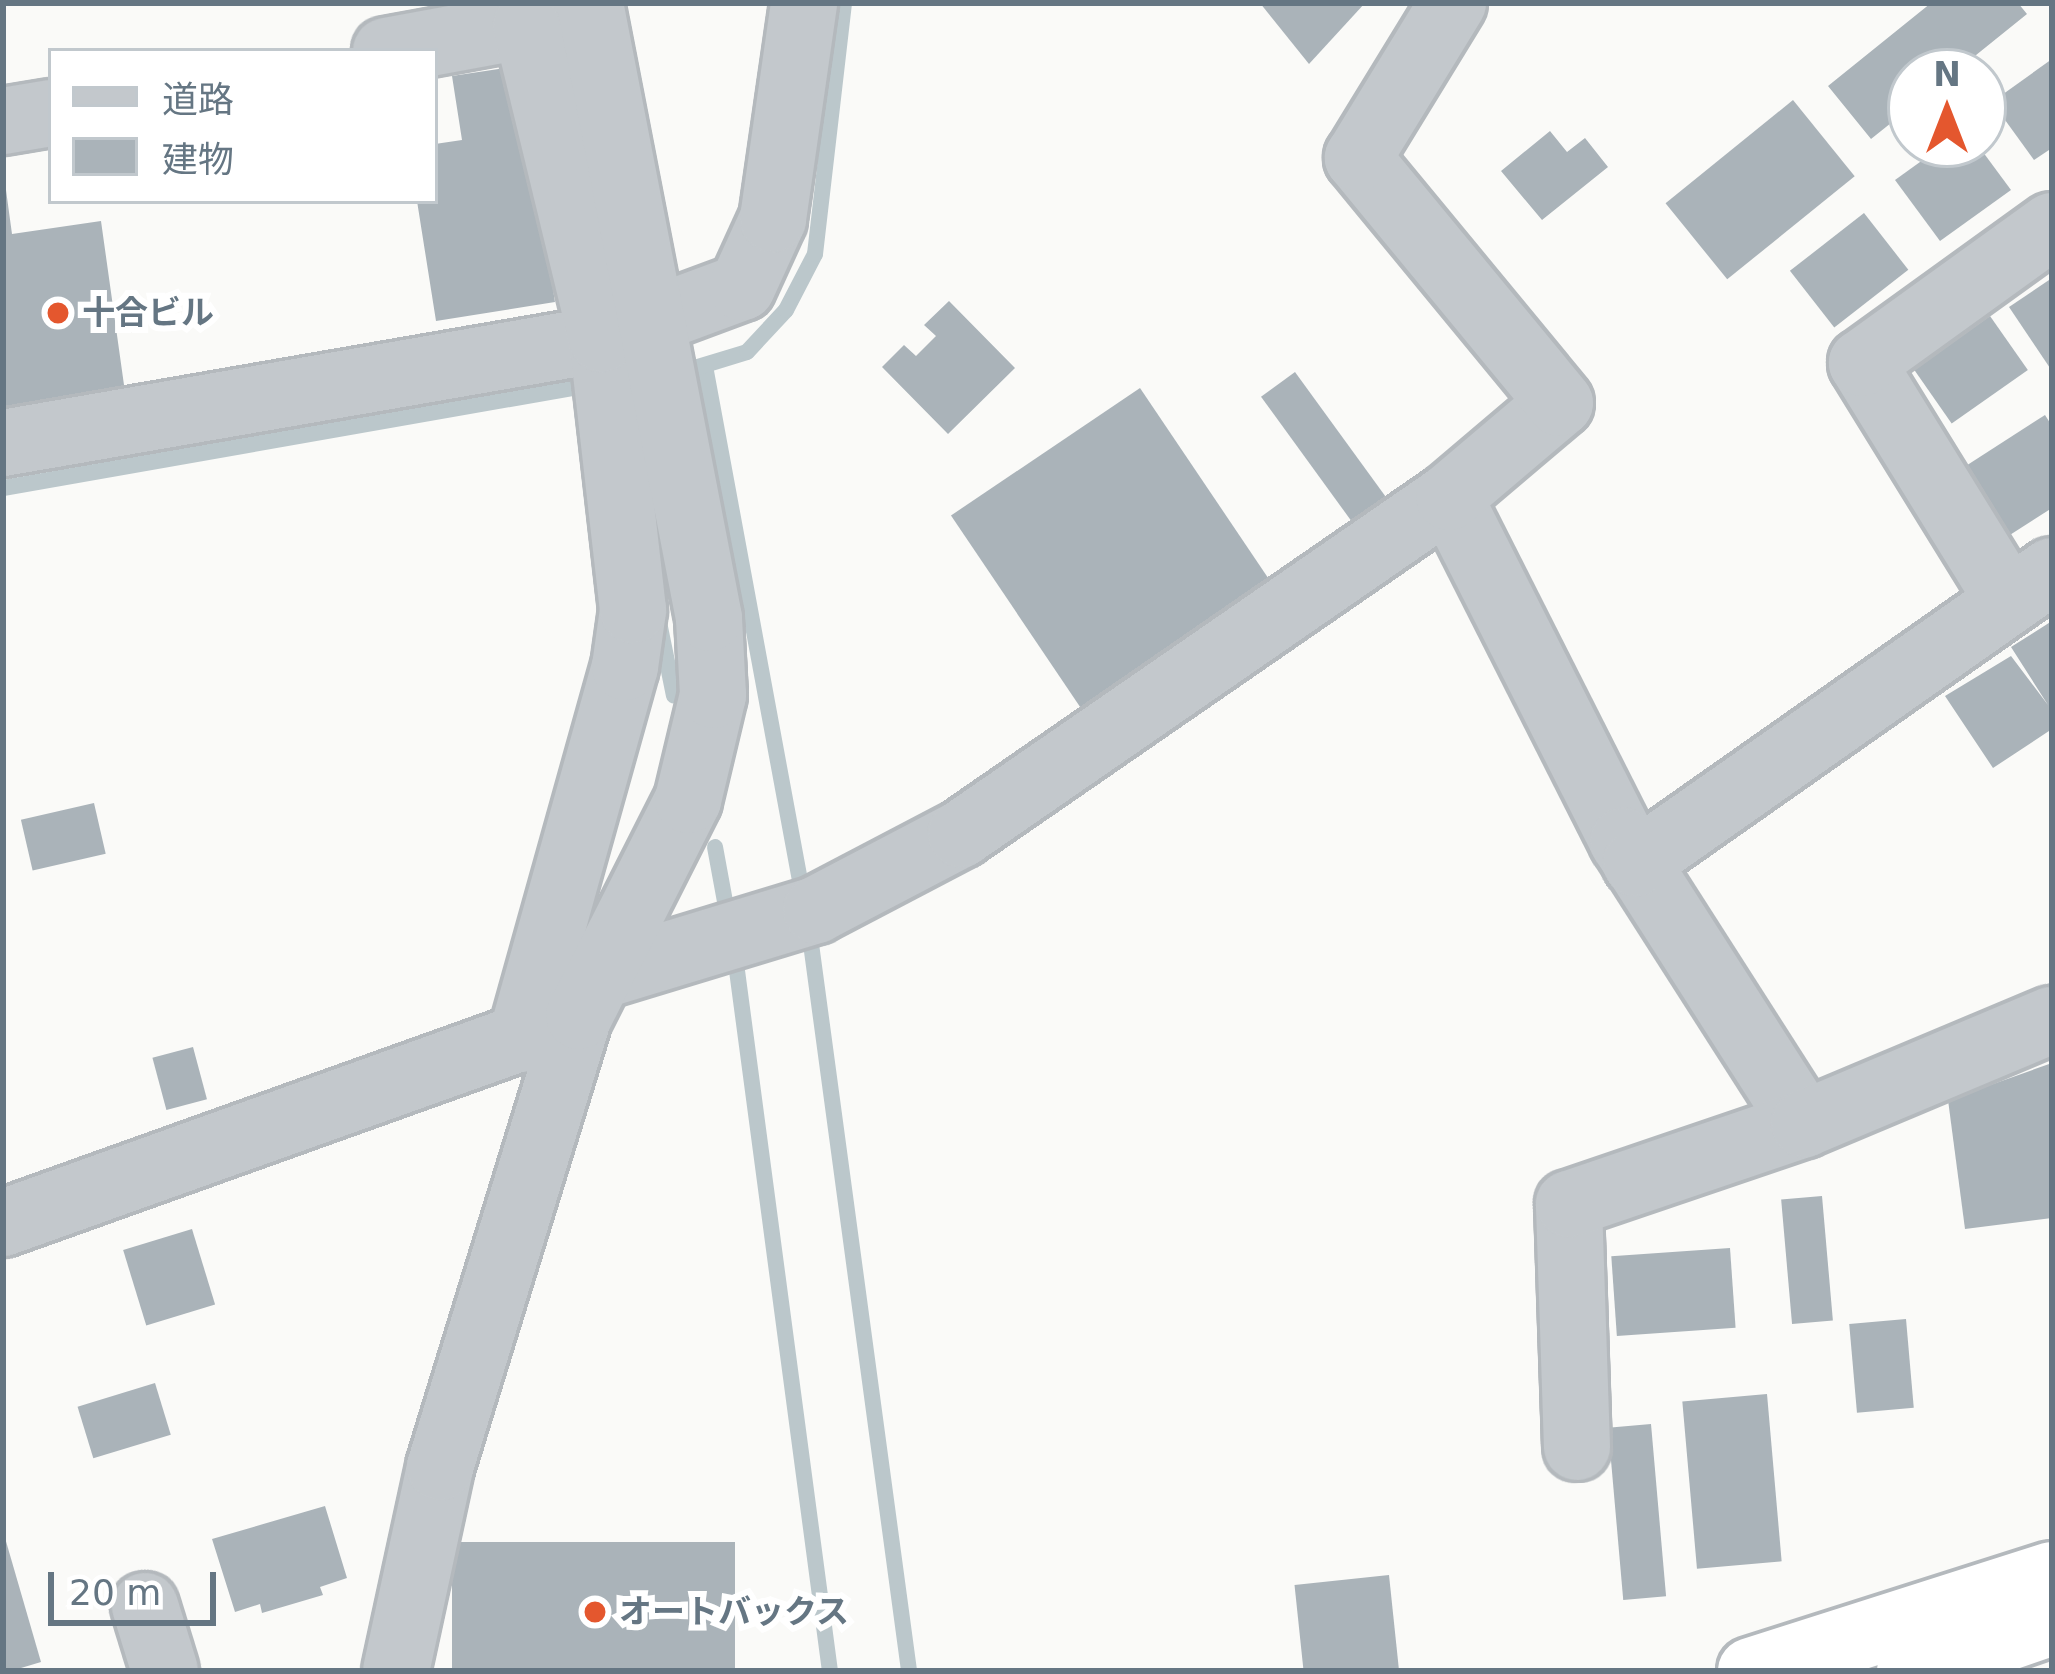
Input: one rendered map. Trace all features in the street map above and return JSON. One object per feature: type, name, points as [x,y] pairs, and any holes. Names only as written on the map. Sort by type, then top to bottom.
[{"type":"highway","points":[[1751,1671],[2052,1575]]},
{"type":"highway","points":[[1910,1671],[2052,1622]]},
{"type":"street","points":[[3,443],[633,364],[742,287],[773,219],[804,3]]},
{"type":"street","points":[[3,1222],[566,1010],[731,938],[808,913],[961,834],[1449,497],[1560,403],[1358,158],[1453,3]]},
{"type":"street","points":[[401,48],[564,16],[633,364],[648,473],[712,653],[708,729],[688,800],[566,1010]]},
{"type":"street","points":[[3,122],[48,113]]},
{"type":"street","points":[[1636,863],[2031,586],[1862,362],[2052,226]]},
{"type":"street","points":[[396,1671],[440,1466],[566,1010],[626,667],[648,473]]},
{"type":"street","points":[[1449,497],[1636,863],[1804,1124]]},
{"type":"street","points":[[1577,1447],[1569,1204],[1804,1124],[2052,1020]]},
{"type":"street","points":[[145,1606],[165,1671]]},
{"type":"building","points":[[1260,3],[1365,3],[1309,64]]},
{"type":"building","points":[[1931,3],[2018,3],[2027,14],[1985,48],[1887,48],[1887,126],[1871,139],[1828,86]]},
{"type":"building","points":[[2052,59],[2052,148],[2034,160],[2007,123],[2007,91]]},
{"type":"building","points":[[519,66],[555,302],[436,321],[417,204],[438,204],[438,144],[462,140],[452,76]]},
{"type":"building","points":[[1793,100],[1855,176],[1727,279],[1666,203]]},
{"type":"building","points":[[1550,131],[1567,152],[1585,138],[1608,167],[1542,220],[1501,171]]},
{"type":"building","points":[[1912,168],[1995,168],[2011,190],[1940,241],[1895,180]]},
{"type":"building","name":"十合ビル","points":[[6,190],[12,234],[101,221],[125,392],[3,410]]},
{"type":"building","points":[[1864,213],[1908,270],[1834,328],[1790,271]]},
{"type":"building","points":[[2052,278],[2052,371],[2009,307]]},
{"type":"building","points":[[949,301],[1015,368],[948,434],[882,367],[904,345],[916,356],[936,336],[924,325]]},
{"type":"building","points":[[1990,316],[2028,370],[1952,423],[1914,369]]},
{"type":"building","points":[[1295,372],[1391,504],[1357,529],[1261,397]]},
{"type":"building","points":[[1140,388],[1273,584],[1084,712],[951,515]]},
{"type":"building","points":[[2045,415],[2052,426],[2052,508],[2002,540],[1958,471]]},
{"type":"building","points":[[2052,621],[2052,729],[1993,768],[1945,696],[2011,656],[2048,705],[2011,647]]},
{"type":"building","points":[[94,803],[106,854],[33,871],[21,820]]},
{"type":"building","points":[[193,1047],[207,1099],[166,1110],[152,1058]]},
{"type":"building","points":[[2052,1063],[2052,1218],[1965,1229],[1948,1100]]},
{"type":"building","points":[[1822,1196],[1833,1321],[1792,1324],[1781,1200]]},
{"type":"building","points":[[192,1229],[215,1305],[146,1326],[123,1250]]},
{"type":"building","points":[[1730,1248],[1736,1328],[1617,1336],[1611,1256]]},
{"type":"building","points":[[1906,1319],[1914,1408],[1857,1413],[1849,1324]]},
{"type":"building","points":[[155,1383],[171,1435],[93,1458],[78,1407]]},
{"type":"building","points":[[1767,1394],[1782,1561],[1697,1569],[1682,1401]]},
{"type":"building","points":[[1651,1424],[1666,1596],[1623,1600],[1608,1428]]},
{"type":"building","points":[[325,1506],[347,1578],[320,1587],[323,1595],[262,1613],[260,1604],[235,1612],[212,1539]]},
{"type":"building","points":[[3,1531],[41,1662],[11,1671],[3,1671]]},
{"type":"building","name":"オートバックス","points":[[452,1542],[735,1542],[735,1671],[452,1671]]},
{"type":"building","points":[[1389,1575],[1399,1671],[1304,1671],[1295,1585]]},
{"type":"waterway","points":[[698,367],[747,352],[786,310],[815,254],[844,3]]},
{"type":"waterway","points":[[705,366],[803,897]]},
{"type":"waterway","points":[[3,488],[595,384]]},
{"type":"waterway","points":[[660,627],[674,696]]},
{"type":"waterway","points":[[715,847],[729,923]]},
{"type":"waterway","points":[[809,929],[909,1671]]},
{"type":"waterway","points":[[734,948],[830,1671]]},
{"type":"place","name":"十合ビル","points":[[58,313]]},
{"type":"place","name":"オートバックス","points":[[595,1612]]}]
